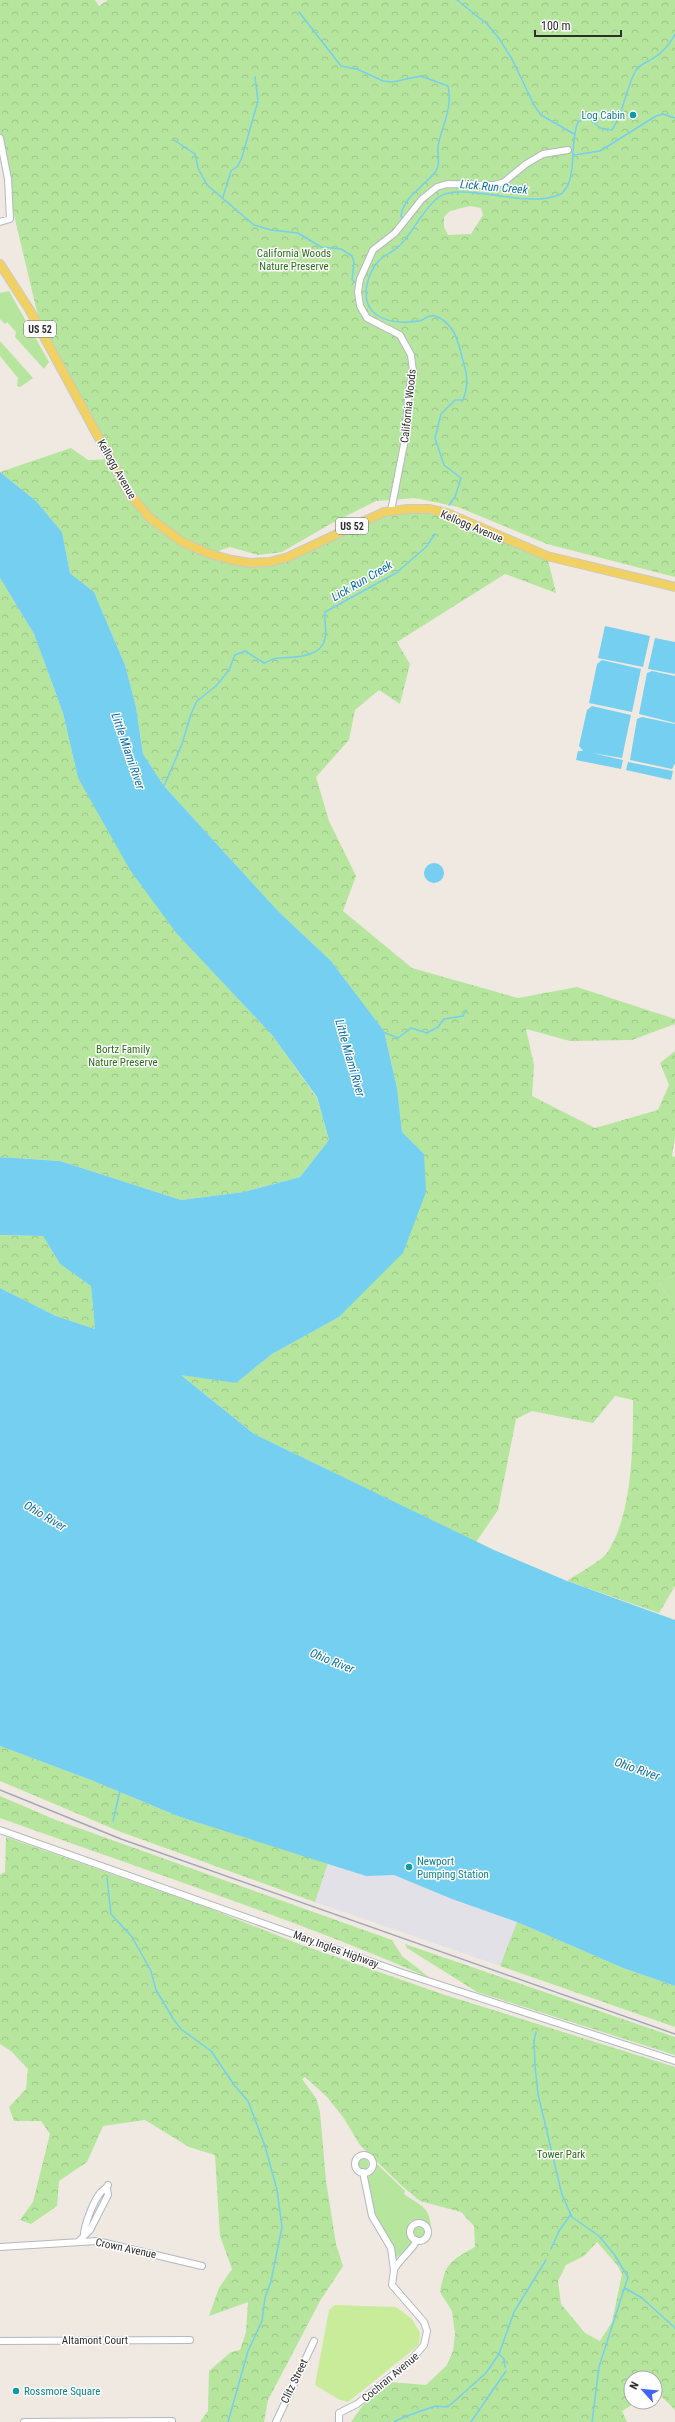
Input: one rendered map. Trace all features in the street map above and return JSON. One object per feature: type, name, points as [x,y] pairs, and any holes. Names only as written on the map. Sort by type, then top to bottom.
[{"type":"main road","name":"Kellogg Avenue","points":[[0,264],[29,309],[128,492],[150,518],[173,537],[197,549],[225,558],[250,563],[270,562],[288,558],[368,518],[391,511],[421,509],[447,513],[547,556],[675,587]]},
{"type":"street","points":[[0,138],[8,179],[10,219],[0,222]]},
{"type":"street","name":"California Woods","points":[[391,511],[406,434],[408,397],[413,370],[411,356],[400,335],[367,318],[360,306],[358,292],[360,278],[373,250],[395,233],[422,199],[437,187],[447,184],[494,185],[504,182],[526,164],[543,154],[568,150]]},
{"type":"street","name":"Mary Ingles Highway","points":[[0,1830],[400,1972],[675,2061]]},
{"type":"street","points":[[363,2172],[372,2216],[392,2248],[394,2270]]},
{"type":"street","points":[[82,2237],[90,2230],[108,2195],[107,2187]]},
{"type":"street","name":"Crown Avenue","points":[[0,2247],[82,2237],[202,2266]]},
{"type":"street","points":[[394,2270],[401,2258],[415,2245],[416,2240]]},
{"type":"street","name":"Cochran Avenue","points":[[340,2422],[339,2413],[357,2404],[411,2360],[420,2351],[427,2338],[427,2331],[419,2314],[392,2285],[394,2270]]},
{"type":"street","name":"Altamont Court","points":[[0,2341],[190,2340]]},
{"type":"street","name":"Clitz Street","points":[[276,2422],[314,2341]]},
{"type":"street","points":[[24,2422],[172,2421]]},
{"type":"shaded area","points":[[400,1847],[433,1890],[517,1922],[500,1966],[315,1902],[328,1863],[366,1876]]},
{"type":"green space","name":"California Woods Nature Preserve","points":[[0,0],[95,0],[99,6],[108,0],[675,0],[675,577],[547,544],[458,507],[415,498],[376,501],[332,523],[282,552],[258,555],[230,547],[210,554],[270,562],[368,518],[430,509],[547,556],[556,593],[505,574],[397,642],[410,664],[400,704],[379,690],[355,710],[349,740],[316,777],[329,821],[356,876],[343,911],[412,968],[518,998],[577,987],[675,1019],[675,1024],[632,1040],[570,1041],[526,1029],[534,1065],[532,1096],[595,1128],[658,1110],[669,1085],[660,1063],[675,1051],[675,1137],[672,1156],[675,1157],[675,1274],[659,1284],[675,1305],[666,1346],[675,1353],[675,1586],[659,1613],[567,1581],[604,1556],[616,1537],[627,1500],[630,1479],[633,1438],[633,1400],[615,1396],[593,1423],[532,1411],[516,1419],[498,1510],[476,1542],[254,1434],[180,1374],[236,1383],[272,1354],[339,1317],[424,1154],[402,1132],[397,1088],[384,1031],[331,961],[278,911],[164,786],[143,754],[136,707],[125,665],[94,592],[70,573],[62,532],[36,501],[0,472],[71,448],[88,460],[110,459],[42,333],[10,198],[0,138]],"holes":[[[470,206],[481,208],[483,215],[471,234],[448,235],[444,227],[444,217],[450,211]]]},
{"type":"green space","points":[[9,291],[49,362],[44,369],[15,337],[16,332],[7,322],[5,324],[0,319],[0,293]]},
{"type":"green space","points":[[0,341],[33,378],[20,387],[17,386],[18,378],[0,356]]},
{"type":"green space","name":"Bortz Family Nature Preserve","points":[[0,578],[34,634],[63,713],[78,778],[177,934],[272,1035],[317,1098],[329,1140],[300,1177],[244,1192],[181,1200],[60,1161],[0,1157]]},
{"type":"green space","points":[[0,1235],[43,1236],[60,1264],[91,1286],[95,1329],[56,1316],[0,1288]]},
{"type":"green space","points":[[675,1274],[675,1305],[659,1284]]},
{"type":"green space","points":[[675,1305],[675,1353],[665,1346]]},
{"type":"green space","points":[[0,1746],[91,1780],[180,1817],[328,1863],[315,1902],[121,1832],[0,1781]]},
{"type":"green space","points":[[0,1796],[56,1820],[392,1940],[402,1956],[430,1978],[270,1914],[0,1818]]},
{"type":"green space","name":"Tower Park","points":[[6,1837],[206,1907],[299,1944],[445,1995],[675,2067],[675,2410],[663,2398],[663,2370],[623,2370],[624,2410],[622,2411],[627,2422],[351,2422],[363,2405],[391,2382],[426,2385],[447,2365],[453,2351],[455,2334],[452,2311],[440,2292],[444,2274],[450,2264],[459,2256],[475,2247],[474,2226],[461,2212],[420,2201],[402,2186],[360,2145],[343,2117],[327,2097],[305,2077],[302,2079],[316,2098],[320,2112],[326,2181],[336,2244],[343,2266],[320,2301],[268,2400],[264,2422],[200,2422],[208,2411],[209,2371],[231,2352],[240,2350],[246,2332],[248,2302],[209,2316],[219,2288],[232,2269],[220,2236],[215,2155],[189,2147],[145,2120],[103,2126],[87,2162],[59,2181],[57,2206],[31,2224],[20,2220],[33,2202],[50,2134],[41,2121],[14,2121],[9,2107],[26,2089],[28,2069],[11,2051],[0,2044],[0,1875],[5,1872]],"holes":[[[597,2242],[617,2265],[622,2274],[612,2322],[600,2341],[585,2333],[561,2304],[558,2281],[566,2265],[584,2256]]]},
{"type":"green space","points":[[517,1922],[623,1968],[675,1986],[675,2027],[500,1966]]},
{"type":"green space","points":[[405,1944],[675,2037],[675,2055],[477,1992],[407,1948]]},
{"type":"green space","points":[[363,2158],[367,2160],[369,2164],[367,2168],[363,2170],[359,2168],[357,2164],[359,2160]]},
{"type":"green space","points":[[377,2164],[405,2191],[404,2194],[423,2207],[429,2215],[431,2230],[422,2220],[410,2222],[408,2229],[411,2245],[396,2258],[395,2253],[375,2215],[366,2180]]},
{"type":"green space","points":[[419,2226],[423,2228],[425,2232],[423,2236],[419,2238],[415,2236],[413,2232],[415,2228]]},
{"type":"green space","points":[[335,2305],[396,2307],[412,2319],[420,2333],[419,2344],[414,2349],[348,2402],[340,2400],[315,2385],[329,2310]]},
{"type":"water","points":[[0,472],[36,501],[62,532],[70,573],[94,592],[125,665],[136,707],[143,754],[164,786],[278,911],[331,961],[384,1031],[397,1088],[402,1132],[424,1154],[426,1192],[403,1253],[339,1317],[272,1354],[236,1383],[181,1375],[254,1434],[494,1550],[567,1581],[675,1620],[675,1986],[623,1968],[517,1922],[452,1899],[394,1875],[366,1876],[180,1817],[91,1780],[0,1746],[0,1288],[56,1316],[95,1329],[91,1286],[60,1264],[43,1236],[0,1235],[0,1157],[60,1161],[181,1200],[244,1192],[300,1177],[329,1140],[317,1097],[272,1035],[177,934],[130,870],[78,778],[63,713],[34,634],[0,578]]},
{"type":"water","points":[[605,626],[650,636],[643,667],[598,658]]},
{"type":"water","points":[[655,638],[675,642],[675,674],[648,669]]},
{"type":"water","points":[[602,660],[641,669],[632,712],[589,703],[597,664]]},
{"type":"water","points":[[652,671],[675,676],[675,723],[639,714],[647,673]]},
{"type":"water","points":[[592,706],[631,715],[622,758],[592,753],[623,760],[621,769],[576,760],[578,751],[583,751],[579,746],[587,710]]},
{"type":"water","points":[[642,717],[675,724],[675,763],[672,769],[630,760],[637,719]]},
{"type":"water","points":[[628,762],[673,771],[671,780],[626,770]]},
{"type":"water","points":[[434,863],[441,866],[444,873],[441,880],[434,883],[427,880],[424,873],[427,866]]},
{"type":"waterway","points":[[457,0],[487,24],[498,37],[512,59],[534,105],[541,115],[574,134]]},
{"type":"waterway","points":[[299,12],[341,66],[357,69],[383,81],[392,82],[421,76],[448,86],[448,109],[438,146],[439,162],[436,171],[410,197],[403,209],[401,216],[403,220]]},
{"type":"waterway","name":"Lick Run Creek","points":[[449,505],[455,497],[461,478],[444,465],[435,438],[441,414],[455,400],[463,400],[465,393],[467,381],[458,341],[450,326],[435,316],[428,316],[419,321],[407,322],[385,319],[376,314],[370,308],[366,288],[373,268],[381,259],[403,242],[424,212],[439,197],[448,193],[476,193],[524,199],[539,199],[560,195],[568,186],[570,178],[575,130],[578,122],[587,117],[600,128],[612,130],[637,69],[641,65],[656,57],[668,45],[675,34]]},
{"type":"waterway","points":[[223,197],[231,171],[238,166],[242,157],[258,101],[255,77]]},
{"type":"waterway","points":[[574,155],[600,151],[656,116],[663,114],[675,118]]},
{"type":"waterway","points":[[174,140],[195,154],[198,168],[207,185],[254,225],[271,230],[298,233],[321,247],[341,249],[352,256],[354,262],[352,280],[358,284]]},
{"type":"waterway","name":"Lick Run Creek","points":[[164,786],[182,744],[191,714],[197,701],[216,686],[229,670],[235,655],[245,651],[264,663],[275,658],[299,657],[313,653],[323,645],[326,632],[325,612],[396,573],[426,547],[435,534]]},
{"type":"waterway","points":[[383,1032],[398,1038],[411,1028],[427,1033],[438,1027],[444,1019],[463,1016],[466,1010]]},
{"type":"waterway","points":[[113,1821],[120,1791]]},
{"type":"waterway","points":[[107,1878],[111,1914],[132,1937],[151,1971],[156,1990],[174,2020],[181,2029],[211,2051],[235,2086],[248,2101],[265,2146],[277,2190],[282,2227],[271,2281],[265,2298],[262,2321],[248,2351],[228,2422]]},
{"type":"waterway","points":[[536,2032],[534,2041],[538,2094],[562,2195],[572,2217],[599,2236],[614,2254],[628,2277],[599,2367],[592,2422]]},
{"type":"waterway","points":[[551,2249],[559,2231],[571,2214]]},
{"type":"waterway","points":[[394,2422],[436,2406],[449,2406],[486,2373],[499,2354],[514,2312],[546,2260]]},
{"type":"waterway","points":[[625,2288],[642,2298],[675,2328]]},
{"type":"waterway","points":[[500,2355],[504,2359],[505,2367]]},
{"type":"waterway","points":[[471,2422],[506,2371]]},
{"type":"railway","points":[[0,1790],[121,1839],[675,2034]]},
{"type":"place","name":"Log Cabin","points":[[633,115]]},
{"type":"place","name":"Newport Pumping Station","points":[[409,1867]]},
{"type":"place","name":"Rossmore Square","points":[[16,2391]]},
{"type":"water label","name":"Little Miami River","points":[[128,751]]},
{"type":"water label","name":"Little Miami River","points":[[350,1058]]},
{"type":"water label","name":"Ohio River","points":[[45,1516]]},
{"type":"water label","name":"Ohio River","points":[[332,1661]]},
{"type":"water label","name":"Ohio River","points":[[637,1769]]}]
